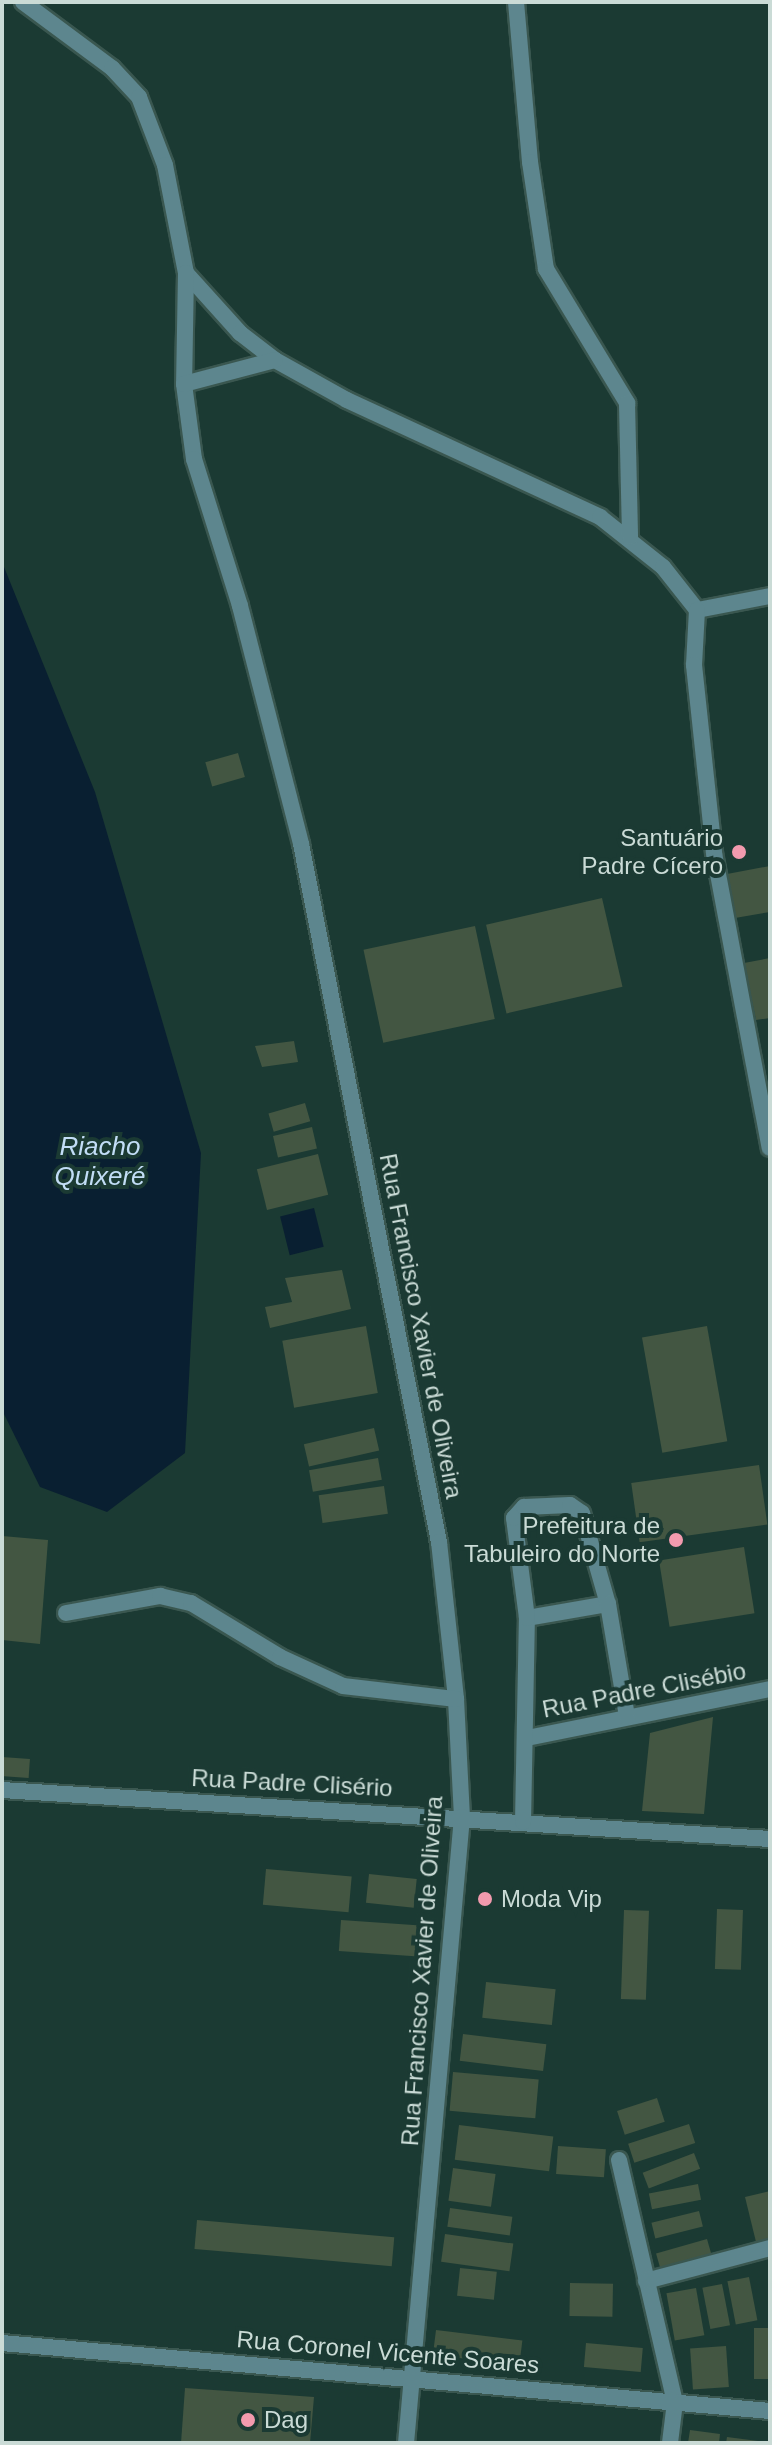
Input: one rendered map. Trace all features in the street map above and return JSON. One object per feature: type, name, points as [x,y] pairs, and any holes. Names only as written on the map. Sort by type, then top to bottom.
[{"type":"street","name":"Rua Francisco Xavier de Oliveira","points":[[23,2],[119,74],[139,97],[165,165],[186,273],[184,384],[194,459],[240,606],[301,844],[439,1542],[456,1699],[462,1817],[406,2443]]},
{"type":"street","points":[[516,2],[530,162],[546,269],[627,403],[630,537]]},
{"type":"street","points":[[186,273],[221,315],[275,360],[347,400],[600,517],[630,537],[663,567],[697,610],[694,665],[714,853],[770,1148]]},
{"type":"street","points":[[184,384],[275,360]]},
{"type":"street","points":[[697,610],[770,596]]},
{"type":"street","points":[[523,1822],[527,1618],[514,1518],[524,1507],[570,1505],[582,1513],[608,1604],[627,1716]]},
{"type":"street","points":[[66,1613],[160,1596],[191,1603],[280,1657],[343,1686],[456,1699]]},
{"type":"street","points":[[527,1618],[608,1604]]},
{"type":"street","name":"Rua Padre Clisébio","points":[[527,1738],[770,1689]]},
{"type":"street","name":"Rua Padre Clisério","points":[[2,1790],[770,1839]]},
{"type":"street","points":[[619,2160],[675,2402],[670,2443]]},
{"type":"street","points":[[646,2281],[770,2248]]},
{"type":"street","name":"Rua Coronel Vicente Soares","points":[[2,2343],[770,2411]]},
{"type":"water","name":"Riacho Quixeré","points":[[2,562],[95,792],[201,1153],[185,1453],[107,1512],[40,1487],[2,1410]]},
{"type":"water","points":[[314,1208],[324,1247],[290,1255],[280,1216]]},
{"type":"building","points":[[238,753],[245,777],[212,786],[205,762]]},
{"type":"building","points":[[770,866],[770,912],[735,918],[727,874]]},
{"type":"building","points":[[602,898],[622,987],[507,1013],[486,925]]},
{"type":"building","points":[[475,926],[495,1019],[383,1043],[363,950]]},
{"type":"building","points":[[770,958],[770,1018],[756,1020],[744,963]]},
{"type":"building","points":[[294,1041],[298,1062],[262,1067],[255,1046]]},
{"type":"building","points":[[305,1103],[310,1121],[274,1132],[268,1113]]},
{"type":"building","points":[[312,1127],[317,1148],[278,1157],[273,1136]]},
{"type":"building","points":[[318,1154],[328,1195],[267,1210],[257,1169]]},
{"type":"building","points":[[342,1270],[351,1309],[270,1328],[265,1307],[292,1302],[285,1278]]},
{"type":"building","points":[[366,1326],[378,1393],[294,1408],[282,1341]]},
{"type":"building","points":[[707,1326],[727,1441],[662,1453],[642,1337]]},
{"type":"building","points":[[374,1428],[379,1450],[309,1467],[304,1444]]},
{"type":"building","points":[[378,1458],[382,1480],[313,1492],[309,1470]]},
{"type":"building","points":[[759,1465],[767,1524],[640,1542],[631,1483]]},
{"type":"building","points":[[384,1486],[388,1514],[323,1523],[319,1495]]},
{"type":"building","points":[[2,1536],[48,1540],[40,1644],[2,1640]]},
{"type":"building","points":[[744,1547],[754,1613],[670,1627],[659,1560]]},
{"type":"building","points":[[713,1717],[704,1814],[642,1811],[650,1733]]},
{"type":"building","points":[[2,1757],[30,1759],[29,1778],[2,1776]]},
{"type":"building","points":[[266,1869],[352,1876],[349,1912],[263,1905]]},
{"type":"building","points":[[369,1874],[417,1879],[414,1908],[366,1903]]},
{"type":"building","points":[[717,1909],[743,1910],[741,1970],[715,1969]]},
{"type":"building","points":[[624,1910],[649,1911],[646,2000],[621,1999]]},
{"type":"building","points":[[341,1920],[417,1925],[415,1956],[339,1951]]},
{"type":"building","points":[[486,1982],[556,1989],[552,2025],[482,2018]]},
{"type":"building","points":[[463,2034],[546,2044],[543,2071],[460,2061]]},
{"type":"building","points":[[453,2072],[539,2079],[535,2118],[450,2111]]},
{"type":"building","points":[[657,2098],[665,2122],[625,2135],[617,2111]]},
{"type":"building","points":[[689,2124],[695,2143],[634,2163],[628,2144]]},
{"type":"building","points":[[459,2125],[553,2137],[549,2171],[455,2160]]},
{"type":"building","points":[[558,2146],[606,2149],[604,2177],[556,2174]]},
{"type":"building","points":[[694,2153],[700,2169],[649,2189],[643,2173]]},
{"type":"building","points":[[453,2168],[496,2174],[491,2207],[448,2201]]},
{"type":"building","points":[[698,2184],[701,2200],[652,2209],[649,2194]]},
{"type":"building","points":[[770,2191],[770,2243],[757,2246],[745,2197]]},
{"type":"building","points":[[450,2208],[512,2217],[510,2236],[447,2227]]},
{"type":"building","points":[[699,2211],[703,2227],[655,2238],[651,2223]]},
{"type":"building","points":[[197,2220],[394,2237],[392,2266],[194,2249]]},
{"type":"building","points":[[445,2234],[513,2244],[509,2271],[441,2262]]},
{"type":"building","points":[[707,2239],[713,2260],[662,2275],[656,2254]]},
{"type":"building","points":[[460,2268],[497,2272],[494,2300],[457,2296]]},
{"type":"building","points":[[749,2277],[757,2320],[736,2324],[727,2281]]},
{"type":"building","points":[[570,2283],[613,2284],[612,2317],[569,2316]]},
{"type":"building","points":[[722,2284],[730,2325],[710,2329],[702,2288]]},
{"type":"building","points":[[696,2288],[704,2335],[675,2340],[666,2293]]},
{"type":"building","points":[[754,2328],[770,2328],[770,2379],[754,2379]]},
{"type":"building","points":[[436,2330],[522,2341],[519,2365],[433,2355]]},
{"type":"building","points":[[586,2343],[643,2348],[641,2372],[584,2367]]},
{"type":"building","points":[[726,2346],[729,2387],[693,2389],[690,2349]]},
{"type":"building","name":"Dag","points":[[185,2388],[314,2397],[310,2443],[181,2443]]},
{"type":"building","points":[[690,2430],[720,2434],[719,2443],[688,2443]]},
{"type":"building","points":[[727,2437],[758,2441],[758,2443],[726,2443]]},
{"type":"place","name":"Santuário Padre Cícero","points":[[739,852]]},
{"type":"place","name":"Prefeitura de Tabuleiro do Norte","points":[[676,1540]]},
{"type":"place","name":"Moda Vip","points":[[485,1899]]},
{"type":"place","name":"Dag","points":[[248,2420]]}]
